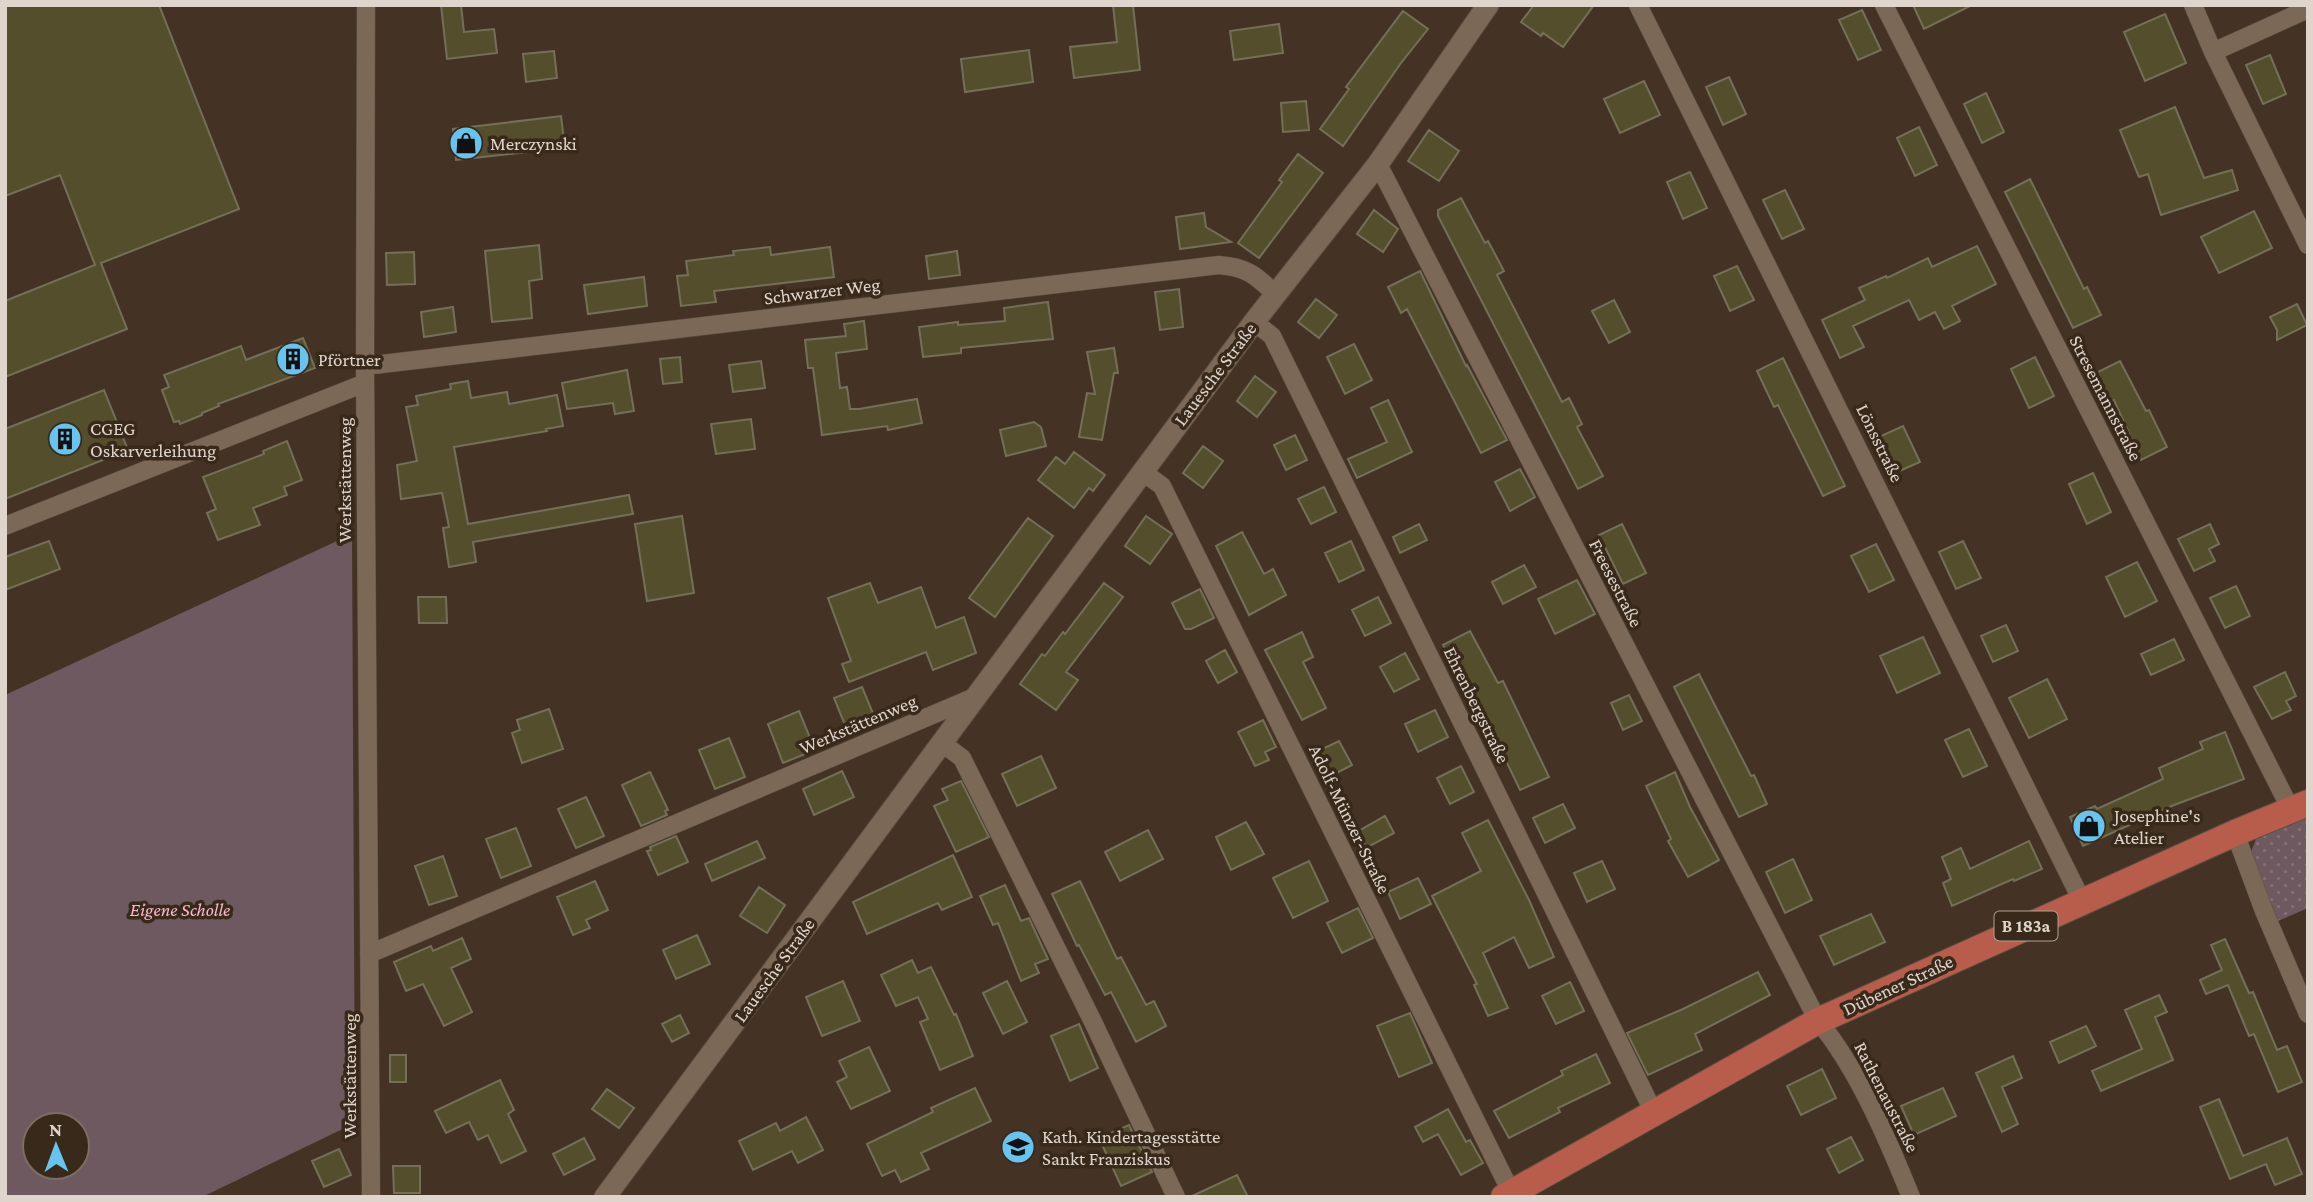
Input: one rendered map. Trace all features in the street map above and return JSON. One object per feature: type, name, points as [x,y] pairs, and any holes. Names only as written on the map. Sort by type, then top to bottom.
[{"type":"main road","name":"Dübener Straße","points":[[1508,1195],[1818,1021],[2235,832],[2299,807]]},
{"type":"street","name":"Werkstättenweg","points":[[366,5],[365,375],[371,1197]]},
{"type":"street","name":"Lauesche Straße","points":[[605,1197],[1254,322],[1378,164],[1488,5]]},
{"type":"street","name":"Lönsstraße","points":[[1638,5],[2082,901]]},
{"type":"street","name":"Stresemannstraße","points":[[1884,5],[2299,807]]},
{"type":"street","points":[[2193,5],[2213,52],[2304,238]]},
{"type":"street","points":[[2213,52],[2308,9]]},
{"type":"street","name":"Freesestraße","points":[[1378,164],[1818,1021]]},
{"type":"street","name":"Schwarzer Weg","points":[[5,526],[365,375],[1219,265],[1238,267],[1258,277],[1275,294]]},
{"type":"street","name":"Ehrenbergstraße","points":[[1254,322],[1272,336],[1654,1113]]},
{"type":"street","name":"Adolf-Münzer-Straße","points":[[1143,472],[1162,486],[1508,1195]]},
{"type":"street","name":"Werkstättenweg","points":[[369,954],[977,696]]},
{"type":"street","points":[[942,743],[962,758],[1176,1197]]},
{"type":"street","points":[[2235,832],[2264,911],[2308,1014]]},
{"type":"street","name":"Rathenaustraße","points":[[1818,1021],[1835,1041],[1911,1197]]},
{"type":"green space","name":"Eigene Scholle","points":[[352,534],[355,1123],[202,1197],[5,1197],[5,695]]},
{"type":"green space","points":[[2308,816],[2308,908],[2278,921],[2252,859],[2252,849],[2256,839]]},
{"type":"building","points":[[5,5],[159,5],[239,209],[101,263],[127,329],[5,377],[5,301],[95,265],[60,175],[5,196]]},
{"type":"building","points":[[441,5],[461,5],[464,32],[494,29],[497,53],[447,59]]},
{"type":"building","points":[[1113,5],[1133,5],[1140,70],[1074,78],[1070,47],[1117,42]]},
{"type":"building","points":[[1534,5],[1594,5],[1563,47],[1521,22]]},
{"type":"building","points":[[1913,5],[1972,5],[1924,29]]},
{"type":"building","points":[[1862,10],[1881,50],[1858,60],[1839,20]]},
{"type":"building","points":[[1403,11],[1428,29],[1343,146],[1320,129],[1349,89],[1346,87]]},
{"type":"building","points":[[2165,14],[2186,63],[2145,81],[2124,32]]},
{"type":"building","points":[[1279,24],[1283,53],[1234,60],[1230,31]]},
{"type":"building","points":[[1029,50],[1033,82],[965,92],[961,59]]},
{"type":"building","points":[[554,51],[557,78],[526,82],[523,54]]},
{"type":"building","points":[[2270,55],[2286,94],[2263,104],[2246,65]]},
{"type":"building","points":[[1729,77],[1746,114],[1723,125],[1706,87]]},
{"type":"building","points":[[1644,81],[1660,115],[1620,133],[1604,99]]},
{"type":"building","points":[[1986,93],[2004,132],[1982,143],[1964,104]]},
{"type":"building","points":[[1306,101],[1309,130],[1283,132],[1281,103]]},
{"type":"building","points":[[2175,107],[2204,178],[2232,170],[2238,190],[2161,215],[2148,174],[2139,177],[2120,130]]},
{"type":"building","points":[[561,116],[565,148],[456,160],[453,129]]},
{"type":"building","points":[[1919,127],[1937,165],[1915,176],[1897,138]]},
{"type":"building","points":[[1429,130],[1459,151],[1439,181],[1408,161]]},
{"type":"building","points":[[1298,154],[1323,173],[1259,258],[1238,243],[1282,182],[1279,180]]},
{"type":"building","points":[[1690,172],[1707,208],[1683,219],[1667,182]]},
{"type":"building","points":[[2030,179],[2084,289],[2087,287],[2101,315],[2073,328],[2005,192]]},
{"type":"building","points":[[1785,190],[1804,229],[1782,239],[1763,200]]},
{"type":"building","points":[[1461,198],[1485,243],[1488,241],[1504,271],[1497,275],[1562,402],[1569,398],[1582,424],[1577,427],[1603,476],[1578,489],[1438,216],[1438,210]]},
{"type":"building","points":[[1374,210],[1398,229],[1383,252],[1357,234]]},
{"type":"building","points":[[2254,211],[2272,248],[2219,273],[2201,237]]},
{"type":"building","points":[[1204,213],[1206,227],[1231,242],[1180,249],[1176,217]]},
{"type":"building","points":[[539,245],[542,279],[529,281],[532,318],[492,322],[485,251]]},
{"type":"building","points":[[1977,246],[1996,284],[1952,306],[1960,321],[1944,329],[1935,312],[1919,320],[1909,300],[1853,326],[1864,347],[1840,358],[1822,320],[1865,300],[1859,288],[1928,258],[1932,267]]},
{"type":"building","points":[[770,247],[771,255],[830,247],[834,277],[714,291],[716,302],[681,306],[677,276],[688,275],[686,261],[734,255],[733,251]]},
{"type":"building","points":[[957,251],[960,275],[929,279],[926,256]]},
{"type":"building","points":[[414,252],[415,284],[387,285],[386,253]]},
{"type":"building","points":[[1737,266],[1754,300],[1730,311],[1714,276]]},
{"type":"building","points":[[1420,271],[1466,366],[1507,440],[1481,453],[1407,309],[1401,313],[1388,287]]},
{"type":"building","points":[[644,277],[647,306],[588,314],[584,285]]},
{"type":"building","points":[[1179,289],[1183,327],[1160,330],[1155,292]]},
{"type":"building","points":[[1316,299],[1337,315],[1319,338],[1298,322]]},
{"type":"building","points":[[1614,300],[1630,332],[1609,343],[1592,311]]},
{"type":"building","points":[[1048,302],[1053,339],[961,348],[961,353],[923,357],[919,327],[958,322],[958,325],[1005,321],[1004,308]]},
{"type":"building","points":[[2297,304],[2307,325],[2277,340],[2277,330],[2270,317]]},
{"type":"building","points":[[453,307],[456,332],[424,337],[421,312]]},
{"type":"building","points":[[864,321],[867,349],[836,353],[840,388],[847,387],[850,409],[917,399],[922,423],[888,430],[887,426],[822,435],[813,368],[808,368],[805,340],[846,336],[844,324]]},
{"type":"building","points":[[303,338],[315,368],[218,404],[219,406],[202,415],[180,424],[179,421],[174,422],[162,390],[169,387],[164,375],[241,346],[246,360]]},
{"type":"building","points":[[1354,344],[1372,380],[1345,394],[1327,357]]},
{"type":"building","points":[[1114,348],[1118,373],[1114,373],[1102,440],[1079,437],[1087,393],[1095,394],[1087,352]]},
{"type":"building","points":[[680,357],[682,382],[663,384],[660,359]]},
{"type":"building","points":[[2035,357],[2054,396],[2029,408],[2011,369]]},
{"type":"building","points":[[1783,358],[1845,486],[1823,496],[1778,405],[1774,407],[1757,371]]},
{"type":"building","points":[[761,361],[765,388],[733,392],[729,365]]},
{"type":"building","points":[[2120,361],[2167,447],[2141,460],[2114,400],[2110,402],[2096,373]]},
{"type":"building","points":[[627,370],[634,411],[615,414],[613,403],[567,409],[562,383]]},
{"type":"building","points":[[1255,376],[1276,392],[1257,417],[1237,401]]},
{"type":"building","points":[[468,381],[471,398],[507,392],[509,404],[557,395],[563,426],[454,447],[468,524],[629,495],[633,514],[473,542],[476,562],[449,567],[443,528],[449,527],[442,493],[401,499],[397,465],[417,461],[406,407],[418,405],[416,396],[451,389],[450,384]]},
{"type":"building","name":"CGEG Oskarverleihung","points":[[104,390],[128,450],[5,499],[5,429]]},
{"type":"building","points":[[1388,400],[1412,452],[1357,478],[1348,459],[1387,442],[1371,408]]},
{"type":"building","points":[[751,419],[755,449],[716,454],[711,424]]},
{"type":"building","points":[[1034,422],[1041,427],[1046,446],[1006,456],[1000,430]]},
{"type":"building","points":[[1903,426],[1920,462],[1895,473],[1879,437]]},
{"type":"building","points":[[1295,435],[1307,460],[1286,470],[1274,445]]},
{"type":"building","points":[[287,441],[302,480],[284,487],[287,495],[253,508],[260,525],[218,540],[207,513],[216,509],[203,477],[264,454],[263,451]]},
{"type":"building","points":[[1203,446],[1223,461],[1203,488],[1183,473]]},
{"type":"building","points":[[1074,452],[1105,475],[1093,491],[1089,488],[1074,508],[1038,480],[1056,457],[1065,464]]},
{"type":"building","points":[[1520,469],[1535,497],[1510,511],[1495,482]]},
{"type":"building","points":[[2093,473],[2111,512],[2087,524],[2069,484]]},
{"type":"building","points":[[1324,487],[1336,512],[1311,524],[1298,499]]},
{"type":"building","points":[[682,516],[694,593],[647,601],[635,524]]},
{"type":"building","points":[[1146,516],[1172,534],[1150,564],[1125,546]]},
{"type":"building","points":[[1028,518],[1053,536],[995,617],[969,598]]},
{"type":"building","points":[[1419,524],[1427,540],[1400,553],[1393,537]]},
{"type":"building","points":[[1622,524],[1646,573],[1623,584],[1599,535]]},
{"type":"building","points":[[2210,524],[2219,544],[2209,549],[2215,561],[2194,571],[2178,539]]},
{"type":"building","points":[[1242,532],[1264,574],[1273,569],[1286,595],[1249,615],[1216,546]]},
{"type":"building","points":[[49,541],[60,569],[5,590],[5,557]]},
{"type":"building","points":[[1351,541],[1364,570],[1339,582],[1325,553]]},
{"type":"building","points":[[1963,541],[1981,578],[1956,589],[1939,552]]},
{"type":"building","points":[[1876,544],[1894,580],[1869,592],[1851,556]]},
{"type":"building","points":[[2137,562],[2157,601],[2125,617],[2106,577]]},
{"type":"building","points":[[1524,565],[1536,587],[1503,604],[1492,582]]},
{"type":"building","points":[[1577,580],[1595,614],[1555,634],[1538,599]]},
{"type":"building","points":[[870,583],[878,603],[921,587],[936,628],[964,617],[976,653],[933,670],[926,652],[849,682],[842,664],[851,661],[828,598]]},
{"type":"building","points":[[1104,583],[1123,597],[1066,672],[1078,680],[1056,710],[1020,684],[1042,654],[1045,656],[1063,632],[1065,634]]},
{"type":"building","points":[[2236,586],[2250,616],[2225,628],[2210,598]]},
{"type":"building","points":[[1200,589],[1214,618],[1191,629],[1185,629],[1172,603]]},
{"type":"building","points":[[418,597],[446,597],[447,623],[419,623]]},
{"type":"building","points":[[1378,597],[1391,623],[1365,636],[1352,610]]},
{"type":"building","points":[[2006,625],[2018,651],[1993,662],[1981,636]]},
{"type":"building","points":[[1470,631],[1498,683],[1503,681],[1549,777],[1520,790],[1465,675],[1461,677],[1443,645]]},
{"type":"building","points":[[1302,632],[1313,657],[1303,662],[1326,708],[1302,720],[1265,650]]},
{"type":"building","points":[[1923,637],[1940,673],[1897,693],[1880,656]]},
{"type":"building","points":[[2174,639],[2184,660],[2151,675],[2141,654]]},
{"type":"building","points":[[1225,650],[1237,672],[1218,683],[1206,661]]},
{"type":"building","points":[[1405,653],[1419,679],[1394,692],[1380,667]]},
{"type":"building","points":[[2285,672],[2296,696],[2286,701],[2291,710],[2272,719],[2254,687]]},
{"type":"building","points":[[1699,674],[1767,804],[1739,817],[1674,687]]},
{"type":"building","points":[[2047,679],[2067,719],[2029,738],[2009,698]]},
{"type":"building","points":[[862,687],[877,723],[849,735],[834,698]]},
{"type":"building","points":[[1629,695],[1642,721],[1623,730],[1611,703]]},
{"type":"building","points":[[549,709],[563,749],[522,763],[512,733],[520,730],[517,720]]},
{"type":"building","points":[[1435,710],[1448,737],[1418,752],[1405,724]]},
{"type":"building","points":[[799,711],[815,750],[783,763],[768,724]]},
{"type":"building","points":[[1263,720],[1276,747],[1265,752],[1269,760],[1255,766],[1238,732]]},
{"type":"building","points":[[1969,729],[1987,766],[1963,777],[1945,740]]},
{"type":"building","points":[[2225,732],[2244,779],[2174,805],[2083,846],[2070,817],[2095,806],[2097,809],[2163,779],[2159,768],[2203,749],[2200,742]]},
{"type":"building","points":[[729,738],[745,777],[715,789],[699,750]]},
{"type":"building","points":[[1339,741],[1352,765],[1329,777],[1316,752]]},
{"type":"building","points":[[1041,756],[1056,788],[1017,806],[1002,774]]},
{"type":"building","points":[[1461,766],[1474,792],[1450,804],[1437,778]]},
{"type":"building","points":[[842,771],[854,797],[814,815],[803,789]]},
{"type":"building","points":[[650,772],[668,810],[665,811],[667,815],[641,826],[622,785]]},
{"type":"building","points":[[1675,772],[1690,807],[1719,860],[1688,877],[1668,841],[1671,839],[1646,786]]},
{"type":"building","points":[[961,781],[989,837],[956,852],[934,806],[948,800],[942,789]]},
{"type":"building","points":[[586,797],[604,836],[576,848],[558,809]]},
{"type":"building","points":[[1563,804],[1575,828],[1545,843],[1533,818]]},
{"type":"building","points":[[1385,816],[1394,833],[1366,848],[1357,832]]},
{"type":"building","points":[[1488,820],[1529,900],[1554,957],[1529,968],[1514,937],[1483,953],[1508,1008],[1488,1016],[1474,985],[1477,984],[1432,896],[1481,871],[1462,833]]},
{"type":"building","points":[[1246,822],[1264,854],[1231,870],[1216,837]]},
{"type":"building","points":[[516,828],[531,866],[501,878],[486,839]]},
{"type":"building","points":[[1148,830],[1163,859],[1120,881],[1105,852]]},
{"type":"building","points":[[676,836],[688,862],[658,875],[647,851],[651,850],[650,847]]},
{"type":"building","points":[[757,841],[765,858],[712,881],[705,864]]},
{"type":"building","points":[[2029,841],[2042,869],[1952,906],[1943,883],[1951,879],[1942,857],[1961,848],[1970,869]]},
{"type":"building","points":[[953,855],[972,897],[942,910],[938,903],[867,934],[853,902]]},
{"type":"building","points":[[443,856],[457,896],[429,905],[415,866]]},
{"type":"building","points":[[1793,859],[1812,900],[1785,913],[1766,872]]},
{"type":"building","points":[[1309,861],[1328,901],[1293,918],[1273,878]]},
{"type":"building","points":[[1602,861],[1615,889],[1587,902],[1574,873]]},
{"type":"building","points":[[1418,878],[1431,904],[1400,919],[1388,892]]},
{"type":"building","points":[[595,881],[608,910],[586,920],[590,928],[573,935],[557,897]]},
{"type":"building","points":[[1080,881],[1117,959],[1121,957],[1146,1005],[1154,1001],[1166,1026],[1136,1042],[1111,992],[1105,995],[1079,945],[1077,946],[1052,894]]},
{"type":"building","points":[[1005,885],[1021,921],[1029,918],[1048,959],[1035,964],[1039,973],[1021,981],[998,923],[993,925],[980,896]]},
{"type":"building","points":[[759,887],[785,905],[767,933],[740,916]]},
{"type":"building","points":[[1358,908],[1373,938],[1342,953],[1327,923]]},
{"type":"building","points":[[1871,914],[1885,942],[1834,965],[1820,936]]},
{"type":"building","points":[[697,935],[710,964],[676,979],[663,950]]},
{"type":"building","points":[[462,938],[471,959],[451,968],[472,1012],[444,1026],[423,984],[406,991],[394,962],[431,946],[433,951]]},
{"type":"building","points":[[2225,939],[2249,993],[2253,992],[2277,1050],[2287,1046],[2302,1082],[2278,1092],[2254,1034],[2249,1036],[2228,985],[2206,994],[2200,980],[2222,970],[2211,945]]},
{"type":"building","points":[[912,960],[918,973],[931,967],[954,1015],[956,1014],[973,1056],[940,1070],[920,1022],[928,1019],[918,997],[896,1006],[881,975]]},
{"type":"building","points":[[1758,972],[1770,995],[1695,1034],[1702,1050],[1648,1075],[1627,1033]]},
{"type":"building","points":[[843,981],[860,1021],[822,1036],[806,997]]},
{"type":"building","points":[[1007,981],[1027,1022],[1003,1034],[983,993]]},
{"type":"building","points":[[1570,982],[1584,1011],[1556,1024],[1542,996]]},
{"type":"building","points":[[2159,995],[2167,1012],[2155,1017],[2173,1060],[2101,1091],[2092,1071],[2142,1049],[2125,1010]]},
{"type":"building","points":[[1410,1013],[1432,1063],[1399,1077],[1377,1026]]},
{"type":"building","points":[[680,1015],[689,1033],[672,1042],[662,1024]]},
{"type":"building","points":[[1079,1024],[1098,1068],[1070,1081],[1051,1036]]},
{"type":"building","points":[[2086,1026],[2096,1046],[2059,1063],[2050,1042]]},
{"type":"building","points":[[869,1047],[890,1091],[851,1109],[837,1082],[847,1077],[839,1061]]},
{"type":"building","points":[[1596,1054],[1610,1083],[1558,1108],[1560,1112],[1509,1138],[1494,1111],[1563,1075],[1561,1071]]},
{"type":"building","points":[[390,1055],[406,1055],[406,1082],[390,1082]]},
{"type":"building","points":[[2013,1056],[2022,1078],[2002,1087],[2018,1124],[2002,1132],[1976,1073]]},
{"type":"building","points":[[1822,1069],[1836,1098],[1801,1115],[1787,1086]]},
{"type":"building","points":[[500,1080],[514,1110],[508,1114],[526,1151],[501,1163],[488,1135],[478,1140],[469,1122],[446,1133],[435,1111]]},
{"type":"building","points":[[975,1088],[991,1121],[921,1153],[929,1169],[901,1182],[895,1170],[882,1176],[867,1144],[933,1112],[931,1108]]},
{"type":"building","points":[[1943,1088],[1956,1116],[1914,1135],[1901,1106]]},
{"type":"building","points":[[607,1089],[634,1108],[619,1128],[592,1109]]},
{"type":"building","points":[[2219,1099],[2243,1156],[2287,1138],[2302,1174],[2275,1185],[2266,1164],[2230,1179],[2200,1107]]},
{"type":"building","points":[[1448,1109],[1466,1142],[1470,1140],[1483,1163],[1461,1175],[1438,1134],[1423,1142],[1415,1127]]},
{"type":"building","points":[[806,1117],[823,1150],[798,1163],[792,1151],[753,1170],[739,1141],[776,1123],[780,1131]]},
{"type":"building","points":[[1129,1125],[1152,1172],[1121,1186],[1099,1138]]},
{"type":"building","points":[[1851,1137],[1863,1160],[1839,1173],[1827,1149]]},
{"type":"building","points":[[584,1138],[595,1159],[564,1175],[553,1154]]},
{"type":"building","points":[[339,1149],[351,1175],[324,1187],[312,1161]]},
{"type":"building","points":[[393,1166],[420,1166],[420,1193],[394,1193]]},
{"type":"building","points":[[1237,1175],[1248,1197],[1190,1197]]},
{"type":"place","name":"Merczynski","points":[[466,143]]},
{"type":"place","name":"Pförtner","points":[[293,359]]},
{"type":"place","name":"CGEG Oskarverleihung","points":[[65,439]]},
{"type":"place","name":"Josephine's Atelier","points":[[2089,826]]},
{"type":"place","name":"Kath. Kindertagesstätte Sankt Franziskus","points":[[1018,1147]]}]
